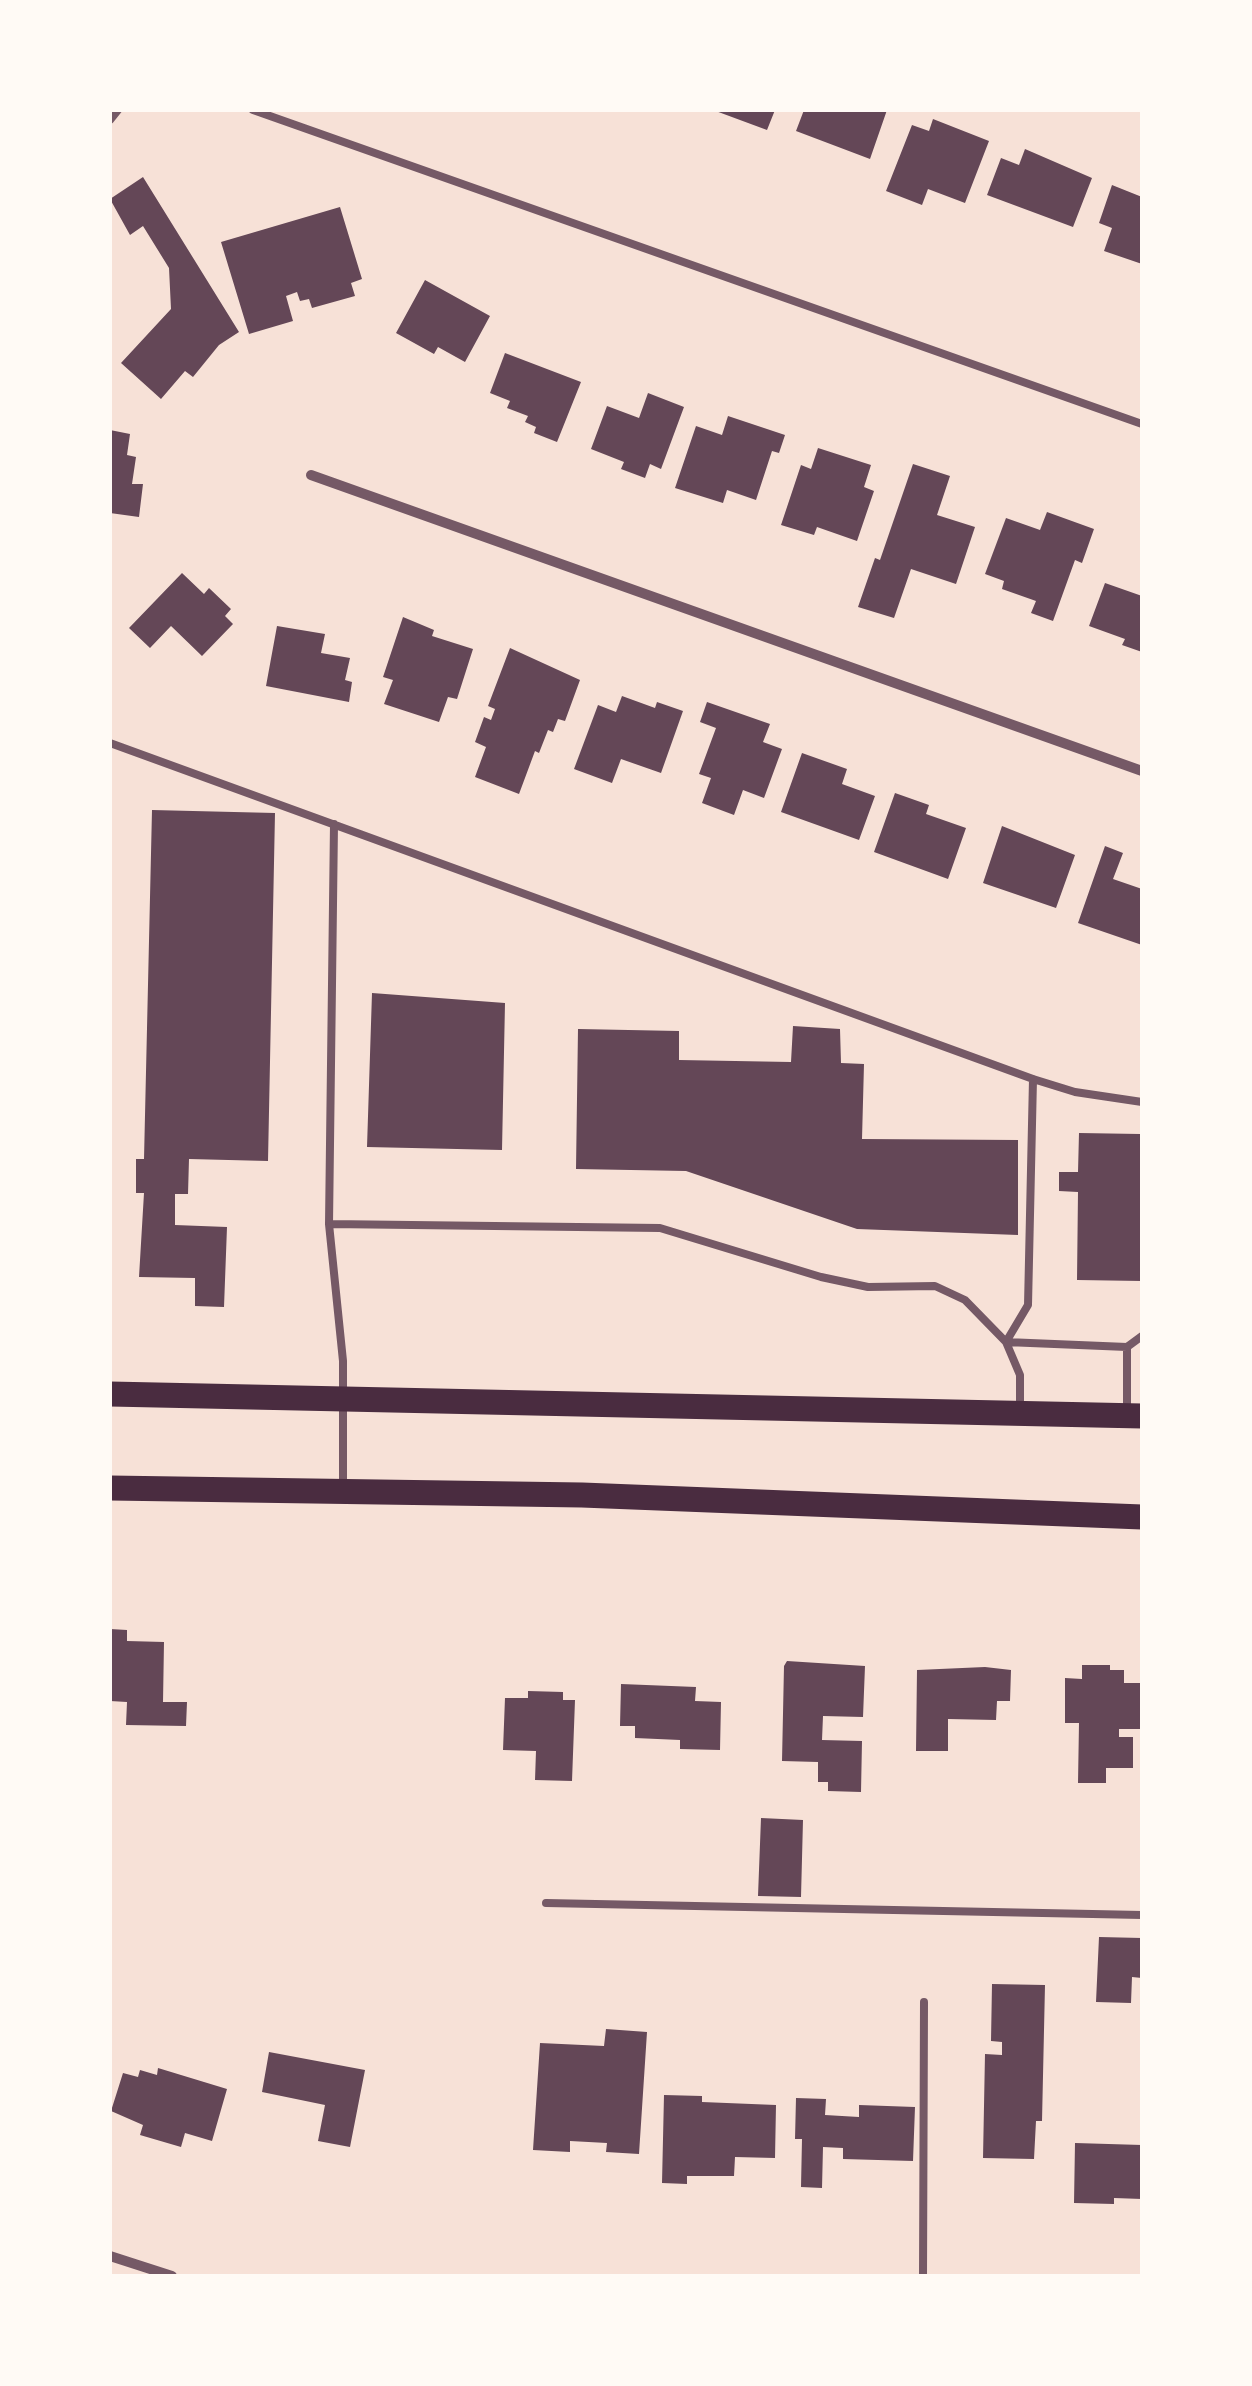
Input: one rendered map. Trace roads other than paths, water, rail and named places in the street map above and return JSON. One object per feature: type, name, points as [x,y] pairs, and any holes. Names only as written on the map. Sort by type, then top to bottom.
[{"type":"main road","points":[[110,1394],[1134,1416]]},
{"type":"main road","points":[[110,1488],[693,1498],[1142,1516]]},
{"type":"street","points":[[310,475],[1142,770]]},
{"type":"street","points":[[110,2256],[172,2276]]},
{"type":"lane","points":[[110,120],[118,110]]},
{"type":"lane","points":[[253,110],[1142,424]]},
{"type":"lane","points":[[110,742],[1033,1078],[1075,1092],[1142,1102]]},
{"type":"lane","points":[[334,824],[329,1224],[344,1398],[342,1492]]},
{"type":"lane","points":[[1006,1342],[1028,1304],[1033,1078]]},
{"type":"lane","points":[[329,1224],[660,1228],[821,1277],[868,1286],[935,1286],[965,1300],[1006,1342],[1020,1374],[1020,1414]]},
{"type":"lane","points":[[1006,1342],[1127,1347],[1142,1336]]},
{"type":"lane","points":[[1127,1347],[1134,1416]]},
{"type":"lane","points":[[546,1902],[1142,1915]]},
{"type":"lane","points":[[923,2276],[924,2002]]}]
